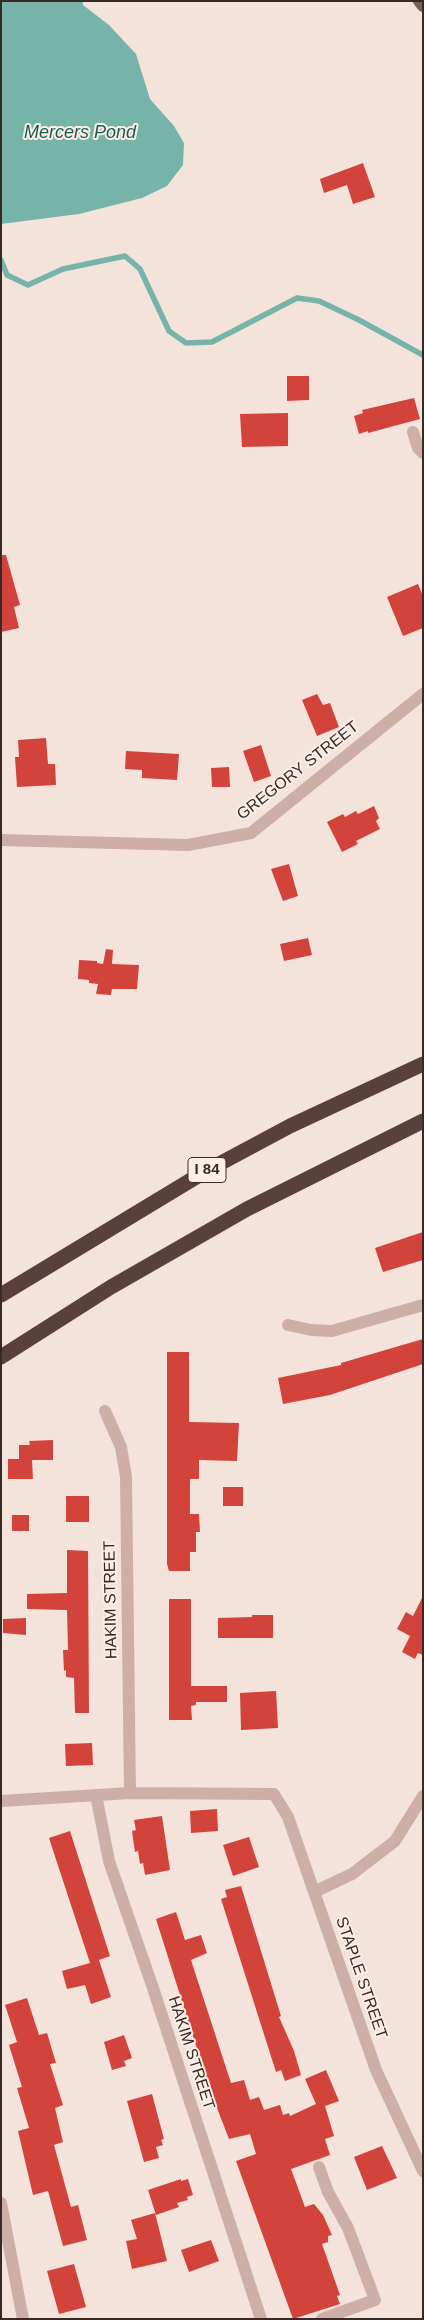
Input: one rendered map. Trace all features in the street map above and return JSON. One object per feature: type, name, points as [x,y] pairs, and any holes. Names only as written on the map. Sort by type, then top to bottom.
[{"type":"highway","name":"I 84","points":[[1,1295],[206,1171],[290,1126],[423,1064]]},
{"type":"highway","points":[[1,1357],[111,1287],[239,1214],[319,1171],[423,1121]]},
{"type":"main road","points":[[419,1],[423,6]]},
{"type":"street","points":[[413,432],[418,448],[423,453]]},
{"type":"street","name":"GREGORY STREET","points":[[1,840],[188,845],[250,833],[423,694]]},
{"type":"street","points":[[288,1325],[311,1330],[332,1331],[423,1305]]},
{"type":"street","name":"HAKIM STREET","points":[[105,1411],[121,1447],[126,1478],[130,1793]]},
{"type":"street","points":[[1,1802],[130,1793]]},
{"type":"street","name":"STAPLE STREET","points":[[130,1793],[274,1794],[288,1817],[376,2070],[423,2171]]},
{"type":"street","name":"HAKIM STREET","points":[[96,1795],[109,1861],[156,1997],[261,2319]]},
{"type":"street","points":[[314,1892],[352,1874],[395,1840],[423,1796]]},
{"type":"street","points":[[319,2167],[328,2192],[348,2228],[375,2300],[322,2319]]},
{"type":"street","points":[[1,2203],[23,2319]]},
{"type":"water","name":"Mercers Pond","points":[[1,1],[83,1],[83,5],[109,25],[136,54],[150,99],[174,126],[184,143],[183,165],[167,186],[142,198],[79,214],[1,224]]},
{"type":"building","points":[[363,163],[375,197],[353,204],[347,185],[324,193],[320,179]]},
{"type":"building","points":[[287,376],[309,376],[309,400],[287,401]]},
{"type":"building","points":[[414,398],[420,419],[359,434],[354,416],[363,413],[362,410]]},
{"type":"building","points":[[288,413],[288,446],[242,447],[240,414]]},
{"type":"building","points":[[1,555],[6,555],[20,605],[14,607],[19,628],[1,632]]},
{"type":"building","points":[[418,584],[423,596],[423,628],[403,636],[387,597]]},
{"type":"building","points":[[317,694],[323,705],[330,703],[339,727],[317,736],[302,700]]},
{"type":"building","points":[[46,738],[48,764],[55,764],[56,785],[17,787],[15,757],[19,757],[18,740]]},
{"type":"building","points":[[261,745],[271,776],[254,782],[243,751]]},
{"type":"building","points":[[126,751],[179,754],[177,780],[142,778],[142,770],[125,769]]},
{"type":"building","points":[[229,767],[230,787],[212,787],[211,768]]},
{"type":"building","points":[[374,806],[379,818],[376,821],[380,829],[356,841],[358,844],[342,852],[327,822],[343,814],[345,817],[356,811],[358,814]]},
{"type":"building","points":[[289,864],[298,896],[283,901],[271,869]]},
{"type":"building","points":[[308,938],[312,955],[284,961],[280,944]]},
{"type":"building","points":[[106,949],[113,950],[112,964],[139,965],[137,989],[112,989],[111,995],[96,994],[98,984],[89,983],[89,980],[78,979],[79,960],[97,961],[97,963],[103,964]]},
{"type":"building","points":[[423,1232],[423,1260],[383,1272],[375,1248]]},
{"type":"building","points":[[423,1339],[423,1364],[330,1395],[283,1404],[278,1378],[341,1365],[341,1363]]},
{"type":"building","points":[[167,1352],[189,1352],[189,1422],[239,1423],[237,1461],[199,1460],[199,1479],[190,1479],[190,1514],[199,1514],[200,1532],[196,1532],[196,1552],[190,1552],[190,1571],[169,1571],[167,1564]]},
{"type":"building","points":[[53,1440],[53,1460],[32,1460],[33,1479],[8,1479],[8,1459],[19,1459],[19,1445],[30,1445],[29,1441]]},
{"type":"building","points":[[223,1487],[243,1487],[243,1506],[223,1506]]},
{"type":"building","points":[[66,1496],[89,1496],[89,1522],[66,1522]]},
{"type":"building","points":[[12,1515],[29,1515],[29,1531],[12,1531]]},
{"type":"building","points":[[67,1550],[88,1551],[89,1713],[75,1713],[74,1678],[66,1677],[66,1670],[64,1671],[63,1650],[68,1650],[67,1610],[27,1609],[27,1594],[67,1593]]},
{"type":"building","points":[[423,1596],[423,1655],[418,1653],[415,1659],[402,1652],[410,1636],[397,1629],[406,1612],[413,1616]]},
{"type":"building","points":[[169,1599],[191,1599],[191,1686],[227,1686],[227,1702],[196,1702],[196,1705],[191,1706],[192,1720],[169,1720]]},
{"type":"building","points":[[252,1615],[273,1615],[273,1638],[218,1638],[218,1618],[252,1617]]},
{"type":"building","points":[[26,1618],[26,1635],[3,1633],[3,1619]]},
{"type":"building","points":[[276,1691],[278,1728],[241,1730],[240,1693]]},
{"type":"building","points":[[92,1743],[93,1765],[66,1766],[65,1744]]},
{"type":"building","points":[[217,1809],[218,1831],[191,1833],[190,1811]]},
{"type":"building","points":[[162,1816],[170,1870],[145,1875],[143,1863],[140,1864],[138,1851],[135,1852],[132,1831],[136,1830],[134,1820]]},
{"type":"building","points":[[70,1831],[110,1956],[99,1960],[111,1997],[91,2004],[85,1985],[67,1989],[62,1971],[90,1963],[49,1838]]},
{"type":"building","points":[[249,1837],[259,1867],[233,1876],[223,1845]]},
{"type":"building","points":[[241,1886],[281,2016],[279,2017],[294,2051],[301,2075],[285,2081],[281,2070],[276,2072],[221,1899],[227,1897],[225,1890]]},
{"type":"building","points":[[176,1912],[185,1940],[201,1935],[207,1953],[191,1960],[231,2083],[244,2080],[250,2100],[259,2097],[264,2110],[280,2105],[283,2115],[289,2113],[290,2116],[316,2104],[305,2079],[326,2070],[339,2101],[325,2106],[334,2136],[325,2139],[330,2155],[291,2169],[305,2207],[314,2204],[323,2215],[332,2235],[328,2236],[328,2242],[322,2244],[340,2295],[337,2296],[340,2304],[293,2319],[236,2161],[256,2154],[250,2134],[229,2139],[210,2090],[156,1919]]},
{"type":"building","points":[[27,1998],[39,2035],[47,2033],[56,2063],[50,2064],[63,2105],[55,2108],[63,2142],[54,2145],[71,2207],[78,2205],[87,2240],[63,2246],[48,2191],[33,2195],[18,2131],[29,2128],[17,2088],[22,2087],[9,2045],[17,2042],[5,2005]]},
{"type":"building","points":[[124,2035],[132,2058],[124,2061],[126,2066],[112,2070],[104,2042]]},
{"type":"building","points":[[152,2094],[164,2139],[161,2140],[163,2145],[156,2147],[159,2158],[144,2162],[127,2101]]},
{"type":"building","points":[[382,2146],[397,2178],[367,2190],[354,2157]]},
{"type":"building","points":[[181,2179],[181,2181],[188,2179],[193,2195],[187,2197],[188,2200],[177,2203],[179,2207],[156,2215],[148,2190]]},
{"type":"building","points":[[155,2213],[167,2261],[132,2269],[126,2241],[137,2239],[131,2220]]},
{"type":"building","points":[[211,2240],[219,2261],[189,2272],[181,2250]]},
{"type":"building","points":[[74,2264],[86,2307],[59,2314],[47,2271]]},
{"type":"waterway","points":[[1,260],[7,275],[28,285],[63,269],[125,256],[140,269],[169,331],[186,343],[212,342],[297,298],[319,301],[359,320],[423,355]]}]
